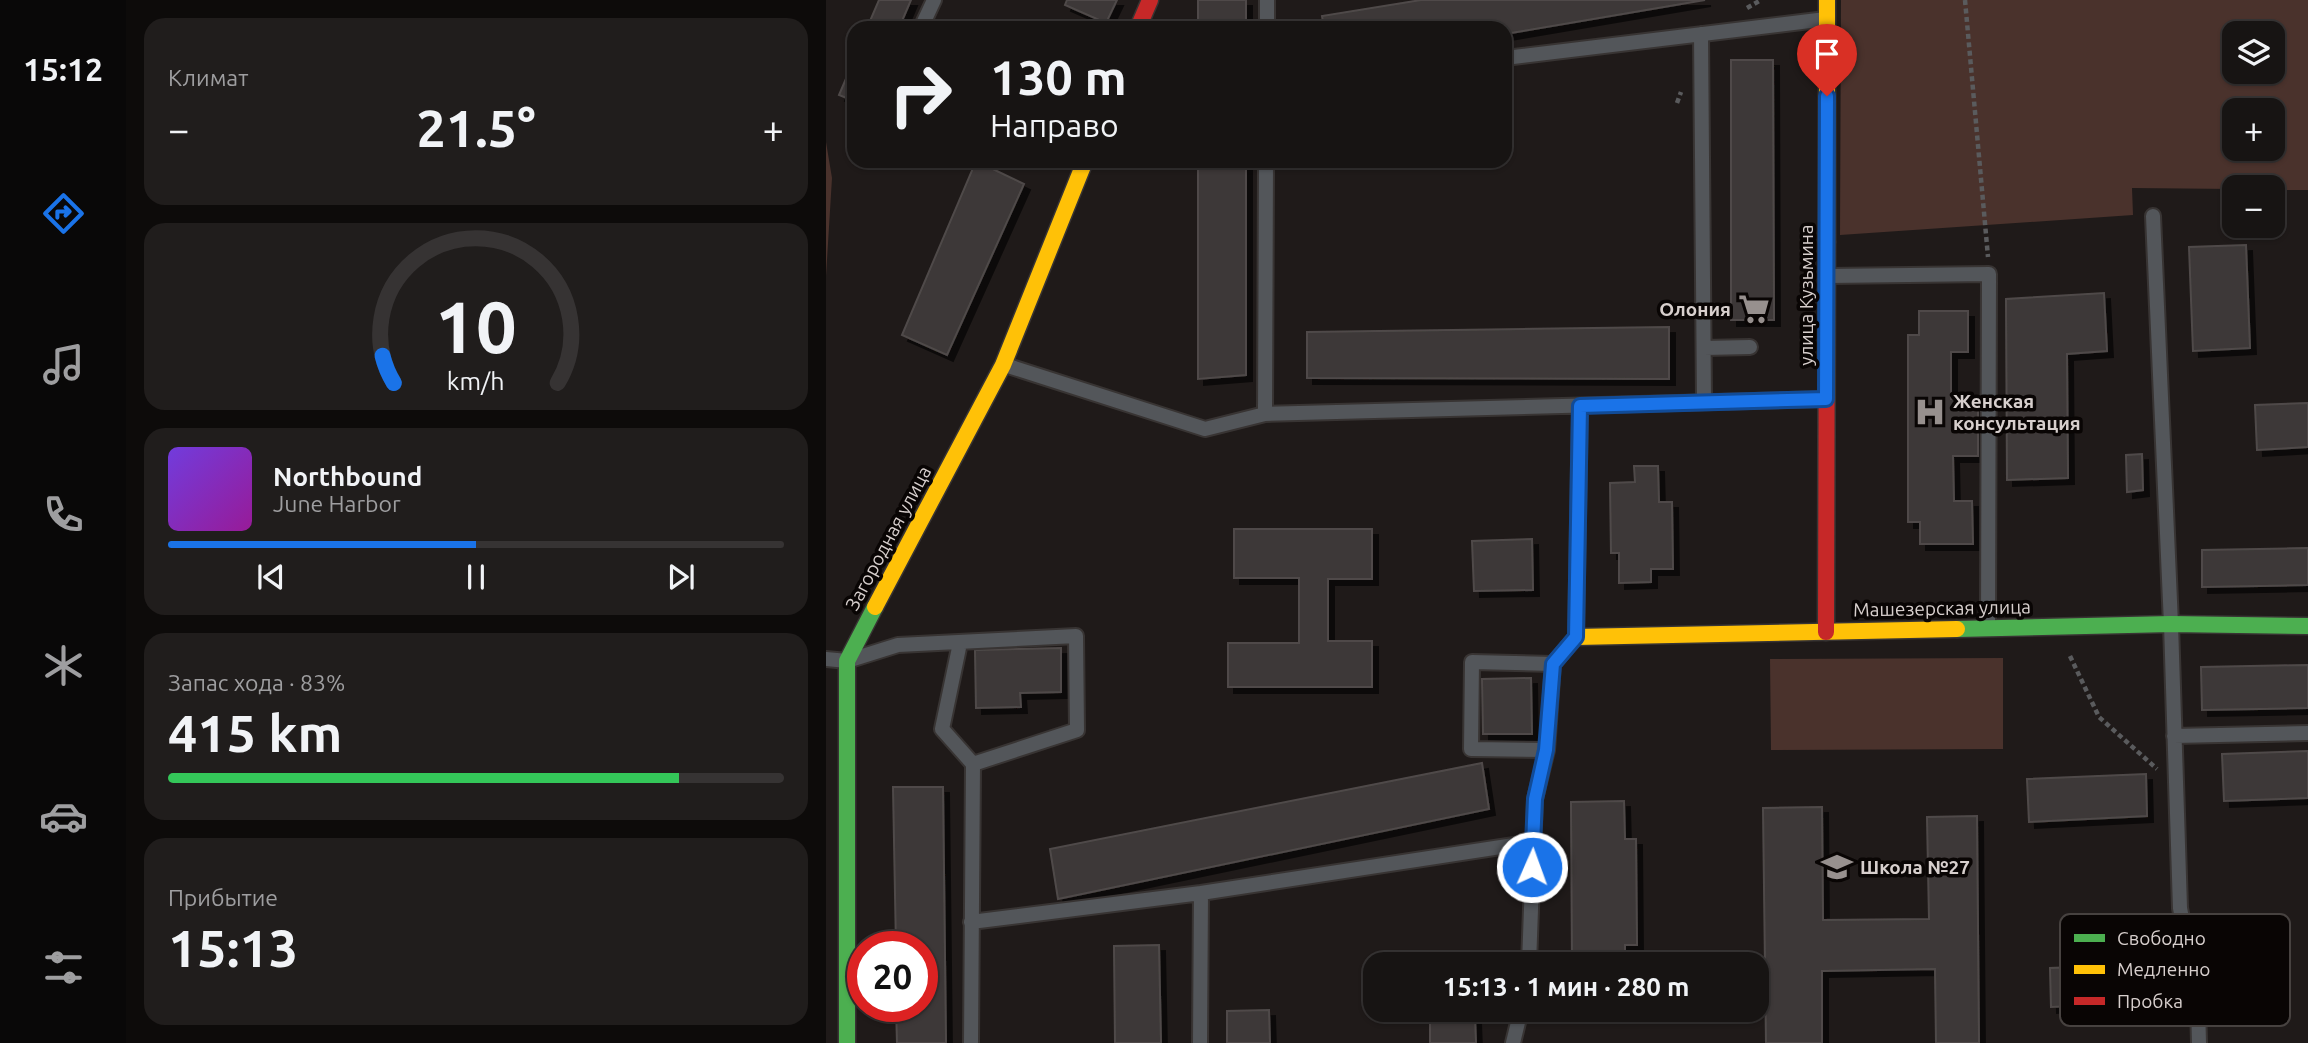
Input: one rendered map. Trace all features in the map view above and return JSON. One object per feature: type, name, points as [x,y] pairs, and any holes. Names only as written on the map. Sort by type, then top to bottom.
[{"type":"street","points":[[1141,21],[1150,0]]},
{"type":"street","name":"улица Кузьмина","points":[[1825,632],[1827,0]]},
{"type":"street","name":"Загородная улица","points":[[847,1043],[847,662],[1003,365],[1082,168]]},
{"type":"street","name":"Машезерская улица","points":[[1576,637],[2171,624],[2308,626]]},
{"type":"lane","points":[[924,21],[934,0]]},
{"type":"lane","points":[[1267,0],[1267,21]]},
{"type":"lane","points":[[1512,57],[1827,19]]},
{"type":"lane","points":[[1701,34],[1704,402]]},
{"type":"lane","points":[[1265,414],[1266,168]]},
{"type":"lane","points":[[2153,216],[2181,914]]},
{"type":"lane","points":[[1827,276],[1989,274],[1988,628]]},
{"type":"lane","points":[[1703,348],[1750,347]]},
{"type":"lane","points":[[1003,365],[1205,429],[1265,414],[1826,399]]},
{"type":"lane","points":[[1529,952],[1535,799],[1546,750],[1553,664],[1576,637],[1580,406]]},
{"type":"lane","points":[[826,659],[847,662],[898,645],[1076,636],[1077,730],[973,764]]},
{"type":"lane","points":[[960,643],[943,729],[973,764],[971,1043]]},
{"type":"lane","points":[[1546,750],[1471,749],[1472,662],[1553,664]]},
{"type":"lane","points":[[2174,736],[2308,733]]},
{"type":"lane","points":[[971,922],[1201,893],[1533,842]]},
{"type":"lane","points":[[1200,1043],[1201,893]]},
{"type":"lane","points":[[1513,1043],[1518,1022]]},
{"type":"path","points":[[1965,0],[1989,274]]},
{"type":"path","points":[[2056,627],[2099,717],[2176,786]]},
{"type":"shaded area","points":[[1841,0],[2308,0],[2308,190],[2285,190],[2285,175],[2222,175],[2222,189],[2132,188],[2133,215],[1840,235]]},
{"type":"shaded area","points":[[826,142],[832,178],[826,276]]},
{"type":"shaded area","points":[[2003,658],[2003,749],[1771,750],[1770,659]]},
{"type":"building","points":[[879,0],[911,0],[902,21],[870,21]]},
{"type":"building","points":[[1067,0],[1117,0],[1107,21],[1065,5]]},
{"type":"building","points":[[1198,0],[1246,0],[1246,21],[1198,21]]},
{"type":"building","points":[[1421,0],[1705,0],[1512,33],[1512,21],[1323,21],[1322,16]]},
{"type":"building","points":[[1731,60],[1773,60],[1774,320],[1731,320]]},
{"type":"building","points":[[847,76],[847,98],[839,95]]},
{"type":"building","points":[[973,168],[991,168],[1024,184],[947,355],[902,335]]},
{"type":"building","points":[[1198,168],[1246,168],[1246,375],[1198,379]]},
{"type":"building","points":[[2246,245],[2250,348],[2193,351],[2189,247]]},
{"type":"building","points":[[2104,293],[2107,351],[2067,354],[2068,478],[2007,480],[2006,299]]},
{"type":"building","points":[[1919,311],[1968,311],[1968,352],[1951,352],[1951,399],[1978,399],[1978,456],[1953,456],[1954,501],[1972,501],[1973,544],[1920,544],[1920,522],[1908,522],[1908,335],[1919,335]]},
{"type":"building","points":[[1669,327],[1669,379],[1307,378],[1307,332]]},
{"type":"building","points":[[2308,403],[2308,447],[2257,450],[2255,405]]},
{"type":"building","points":[[2142,454],[2143,490],[2127,492],[2126,455]]},
{"type":"building","points":[[1634,466],[1658,466],[1659,502],[1672,502],[1673,569],[1651,569],[1651,582],[1619,583],[1619,553],[1611,553],[1610,483],[1635,482]]},
{"type":"building","points":[[1234,529],[1372,529],[1372,579],[1328,579],[1328,641],[1372,641],[1372,687],[1228,687],[1228,643],[1299,643],[1299,578],[1234,578]]},
{"type":"building","points":[[1532,539],[1533,590],[1474,591],[1472,541]]},
{"type":"building","points":[[2308,548],[2308,585],[2202,587],[2202,550]]},
{"type":"building","points":[[1061,648],[1061,692],[1020,693],[1021,707],[976,708],[975,650]]},
{"type":"building","points":[[2308,665],[2308,708],[2202,710],[2201,667]]},
{"type":"building","points":[[1531,678],[1532,734],[1483,734],[1482,679]]},
{"type":"building","points":[[2308,751],[2308,798],[2224,801],[2222,754]]},
{"type":"building","points":[[1482,763],[1489,809],[1058,899],[1050,849]]},
{"type":"building","points":[[2146,774],[2147,816],[2029,822],[2027,779]]},
{"type":"building","points":[[893,787],[943,787],[946,1043],[897,1043],[896,1022],[938,1022],[938,931],[896,931]]},
{"type":"building","points":[[1624,801],[1625,839],[1636,839],[1637,945],[1625,945],[1625,952],[1572,952],[1571,802]]},
{"type":"building","name":"Школа №27","points":[[1822,807],[1823,920],[1929,919],[1927,817],[1977,816],[1979,1043],[1936,1043],[1935,969],[1822,971],[1822,1043],[1766,1043],[1766,1022],[1769,1022],[1769,952],[1765,952],[1763,808]]},
{"type":"building","points":[[1159,945],[1161,1043],[1115,1043],[1114,946]]},
{"type":"building","points":[[2050,968],[2060,968],[2060,1007],[2051,1007]]},
{"type":"building","points":[[1269,1010],[1270,1043],[1227,1043],[1227,1011]]},
{"type":"building","points":[[1430,1022],[1475,1022],[1476,1043],[1430,1043]]},
{"type":"traffic: fast","points":[[847,1043],[847,661],[875,607]]},
{"type":"traffic: fast","points":[[1957,629],[2171,624],[2308,626]]},
{"type":"traffic: slow","points":[[1827,0],[1827,242]]},
{"type":"traffic: slow","points":[[875,607],[1003,365],[1082,168]]},
{"type":"traffic: slow","points":[[1576,637],[1957,629]]},
{"type":"traffic: jam","points":[[1141,21],[1150,0]]},
{"type":"traffic: jam","points":[[1826,632],[1827,242]]},
{"type":"place","name":"Олония","points":[[1754,309]]},
{"type":"place","name":"Женская консультация","points":[[1930,412]]},
{"type":"place","name":"Школа №27","points":[[1837,867]]},
{"type":"route","points":[[1532,867],[1535,799],[1546,750],[1553,664],[1576,637],[1580,406],[1826,399],[1827,96]]}]
